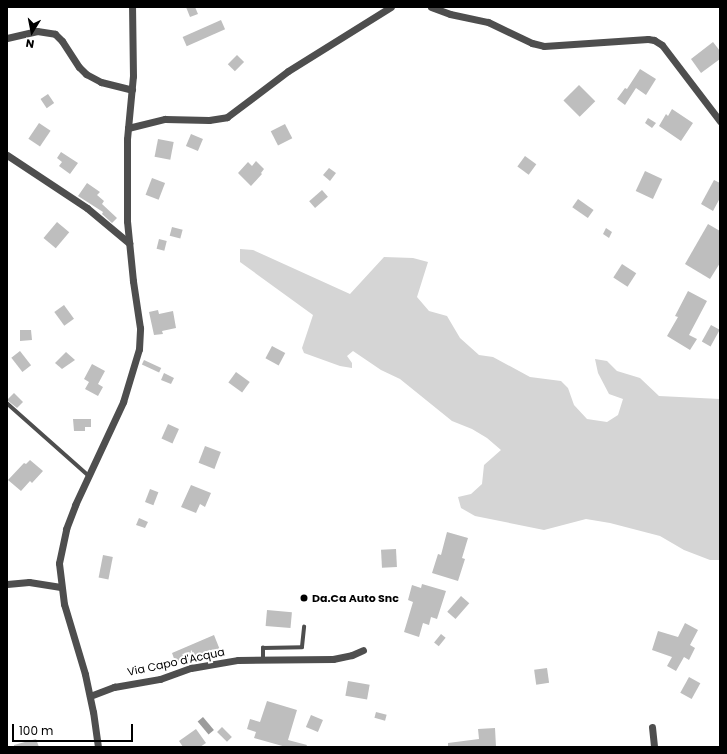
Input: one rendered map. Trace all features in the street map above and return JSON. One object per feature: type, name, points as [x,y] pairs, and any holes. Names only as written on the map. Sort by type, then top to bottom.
[{"type":"street","points":[[98,747],[90,696],[81,658],[66,613],[59,568],[61,547],[76,505],[126,395],[139,349],[140,328],[127,221],[128,128],[132,90],[132,7]]},
{"type":"street","points":[[128,128],[169,119],[209,120],[227,117],[288,71],[391,7]]},
{"type":"street","points":[[431,7],[450,14],[488,22],[532,43],[547,47],[648,39],[654,40],[662,45],[720,121]]},
{"type":"street","points":[[7,38],[37,31],[55,34],[62,41],[79,67],[86,74],[100,82],[132,90]]},
{"type":"street","points":[[7,155],[86,208],[129,243]]},
{"type":"street","points":[[7,584],[33,583],[61,587]]},
{"type":"street","name":"Via Capo d'Acqua","points":[[90,696],[114,687],[160,679],[191,668],[238,660],[333,659],[352,655],[363,650]]},
{"type":"street","points":[[652,727],[654,747]]},
{"type":"lane","points":[[7,403],[89,476]]},
{"type":"lane","points":[[262,659],[263,648],[302,647],[304,627]]},
{"type":"shaded area","points":[[240,249],[253,250],[350,294],[384,257],[413,258],[428,262],[417,297],[429,311],[447,316],[460,338],[479,355],[493,357],[530,377],[561,381],[568,388],[574,405],[587,419],[607,422],[618,415],[623,399],[609,394],[598,373],[595,359],[607,361],[617,371],[640,378],[659,396],[720,399],[720,560],[710,560],[684,550],[660,536],[610,523],[586,519],[544,530],[475,516],[461,508],[458,497],[471,494],[482,484],[484,465],[501,450],[487,438],[472,429],[452,421],[400,379],[381,370],[353,351],[347,356],[352,363],[352,368],[340,366],[304,353],[302,348],[313,315],[240,262]]},
{"type":"shaded area","points":[[203,717],[214,730],[209,735],[198,721]]},
{"type":"building","points":[[186,7],[195,7],[198,14],[190,17]]},
{"type":"building","points":[[221,20],[225,29],[187,46],[183,37]]},
{"type":"building","points":[[713,42],[720,51],[720,59],[701,73],[691,59]]},
{"type":"building","points":[[237,55],[244,62],[235,71],[228,64]]},
{"type":"building","points":[[640,69],[656,79],[646,95],[636,88],[625,105],[617,99],[625,88],[627,89]]},
{"type":"building","points":[[579,85],[595,101],[580,117],[563,101]]},
{"type":"building","points":[[48,94],[54,103],[47,108],[41,99]]},
{"type":"building","points":[[672,109],[693,123],[681,141],[659,126],[666,114],[668,116]]},
{"type":"building","points":[[648,118],[656,123],[652,128],[645,123]]},
{"type":"building","points":[[39,123],[51,131],[40,147],[28,139]]},
{"type":"building","points":[[285,124],[292,138],[278,146],[271,131]]},
{"type":"building","points":[[191,134],[203,139],[198,151],[186,146]]},
{"type":"building","points":[[158,139],[174,142],[170,160],[155,157]]},
{"type":"building","points":[[61,152],[78,163],[70,174],[59,166],[62,162],[57,158]]},
{"type":"building","points":[[525,156],[536,164],[529,175],[517,167]]},
{"type":"building","points":[[256,161],[264,169],[261,173],[262,174],[251,186],[238,173],[248,162],[252,166]]},
{"type":"building","points":[[329,168],[336,173],[330,181],[323,175]]},
{"type":"building","points":[[645,171],[662,179],[653,199],[636,191]]},
{"type":"building","points":[[152,178],[165,183],[159,200],[146,195]]},
{"type":"building","points":[[714,180],[720,183],[720,198],[713,211],[701,204]]},
{"type":"building","points":[[87,183],[100,192],[97,195],[104,201],[102,204],[117,218],[112,223],[102,214],[103,212],[78,196]]},
{"type":"building","points":[[322,190],[328,197],[315,208],[309,201]]},
{"type":"building","points":[[578,199],[594,210],[588,218],[572,207]]},
{"type":"building","points":[[57,222],[69,232],[56,248],[44,238]]},
{"type":"building","points":[[708,224],[720,231],[720,263],[710,279],[685,264]]},
{"type":"building","points":[[172,227],[183,230],[180,239],[170,236]]},
{"type":"building","points":[[606,228],[612,232],[609,238],[603,234]]},
{"type":"building","points":[[159,239],[167,241],[164,251],[157,249]]},
{"type":"building","points":[[622,264],[636,273],[628,287],[613,277]]},
{"type":"building","points":[[688,291],[707,301],[689,335],[697,339],[690,350],[667,336],[678,317],[675,316]]},
{"type":"building","points":[[64,305],[74,319],[64,326],[54,312]]},
{"type":"building","points":[[158,310],[159,314],[173,311],[176,328],[162,331],[163,334],[154,335],[149,312]]},
{"type":"building","points":[[711,325],[720,330],[711,346],[702,342]]},
{"type":"building","points":[[20,330],[31,330],[32,340],[20,341]]},
{"type":"building","points":[[272,346],[285,353],[279,365],[265,358]]},
{"type":"building","points":[[20,351],[31,365],[22,372],[11,358]]},
{"type":"building","points":[[66,352],[75,360],[62,369],[55,363]]},
{"type":"building","points":[[144,360],[161,368],[159,373],[142,365]]},
{"type":"building","points":[[92,364],[105,371],[98,384],[103,387],[98,396],[85,389],[89,382],[84,379]]},
{"type":"building","points":[[236,372],[250,382],[242,393],[228,383]]},
{"type":"building","points":[[164,373],[174,378],[171,384],[161,380]]},
{"type":"building","points":[[14,393],[23,402],[17,408],[7,400]]},
{"type":"building","points":[[73,419],[91,419],[91,427],[85,427],[85,431],[74,431]]},
{"type":"building","points":[[168,424],[179,429],[172,443],[161,439]]},
{"type":"building","points":[[205,446],[221,452],[214,469],[199,463]]},
{"type":"building","points":[[30,460],[43,471],[32,483],[30,481],[21,491],[8,480],[24,463],[26,464]]},
{"type":"building","points":[[191,485],[211,493],[205,507],[200,504],[196,513],[181,507]]},
{"type":"building","points":[[150,489],[158,492],[153,505],[145,502]]},
{"type":"building","points":[[139,518],[148,522],[145,528],[136,525]]},
{"type":"building","points":[[447,532],[468,538],[462,558],[465,559],[458,581],[432,573],[438,554],[441,555]]},
{"type":"building","points":[[396,549],[397,567],[382,568],[381,550]]},
{"type":"building","points":[[103,555],[113,557],[108,579],[99,578]]},
{"type":"building","points":[[422,584],[446,591],[437,619],[431,617],[429,625],[423,623],[419,637],[404,632],[413,602],[408,600],[412,585],[421,588]]},
{"type":"building","points":[[461,596],[469,603],[456,619],[447,612]]},
{"type":"building","points":[[267,610],[292,612],[291,628],[266,626]]},
{"type":"building","points":[[685,623],[698,630],[690,645],[695,648],[689,660],[684,657],[676,671],[667,666],[672,657],[652,650],[658,631],[678,637]]},
{"type":"building","points":[[441,634],[446,638],[439,646],[434,643]]},
{"type":"building","points":[[214,635],[220,650],[188,663],[187,659],[176,664],[172,653]]},
{"type":"building","points":[[547,668],[549,683],[536,685],[534,670]]},
{"type":"building","points":[[689,677],[700,683],[692,699],[680,693]]},
{"type":"building","points":[[348,681],[370,685],[367,700],[345,696]]},
{"type":"building","points":[[267,701],[297,710],[288,740],[307,745],[306,747],[286,747],[254,738],[256,732],[247,729],[250,719],[260,722]]},
{"type":"building","points":[[376,712],[387,715],[385,721],[374,718]]},
{"type":"building","points":[[311,715],[323,720],[318,732],[306,727]]},
{"type":"building","points":[[222,727],[232,737],[227,742],[217,732]]},
{"type":"building","points":[[495,728],[496,747],[448,747],[448,743],[479,739],[478,729]]},
{"type":"building","points":[[196,729],[206,743],[200,747],[183,747],[179,741]]},
{"type":"building","points":[[36,739],[39,747],[14,747],[14,745]]},
{"type":"place","name":"Da.Ca Auto Snc","points":[[304,598]]}]
